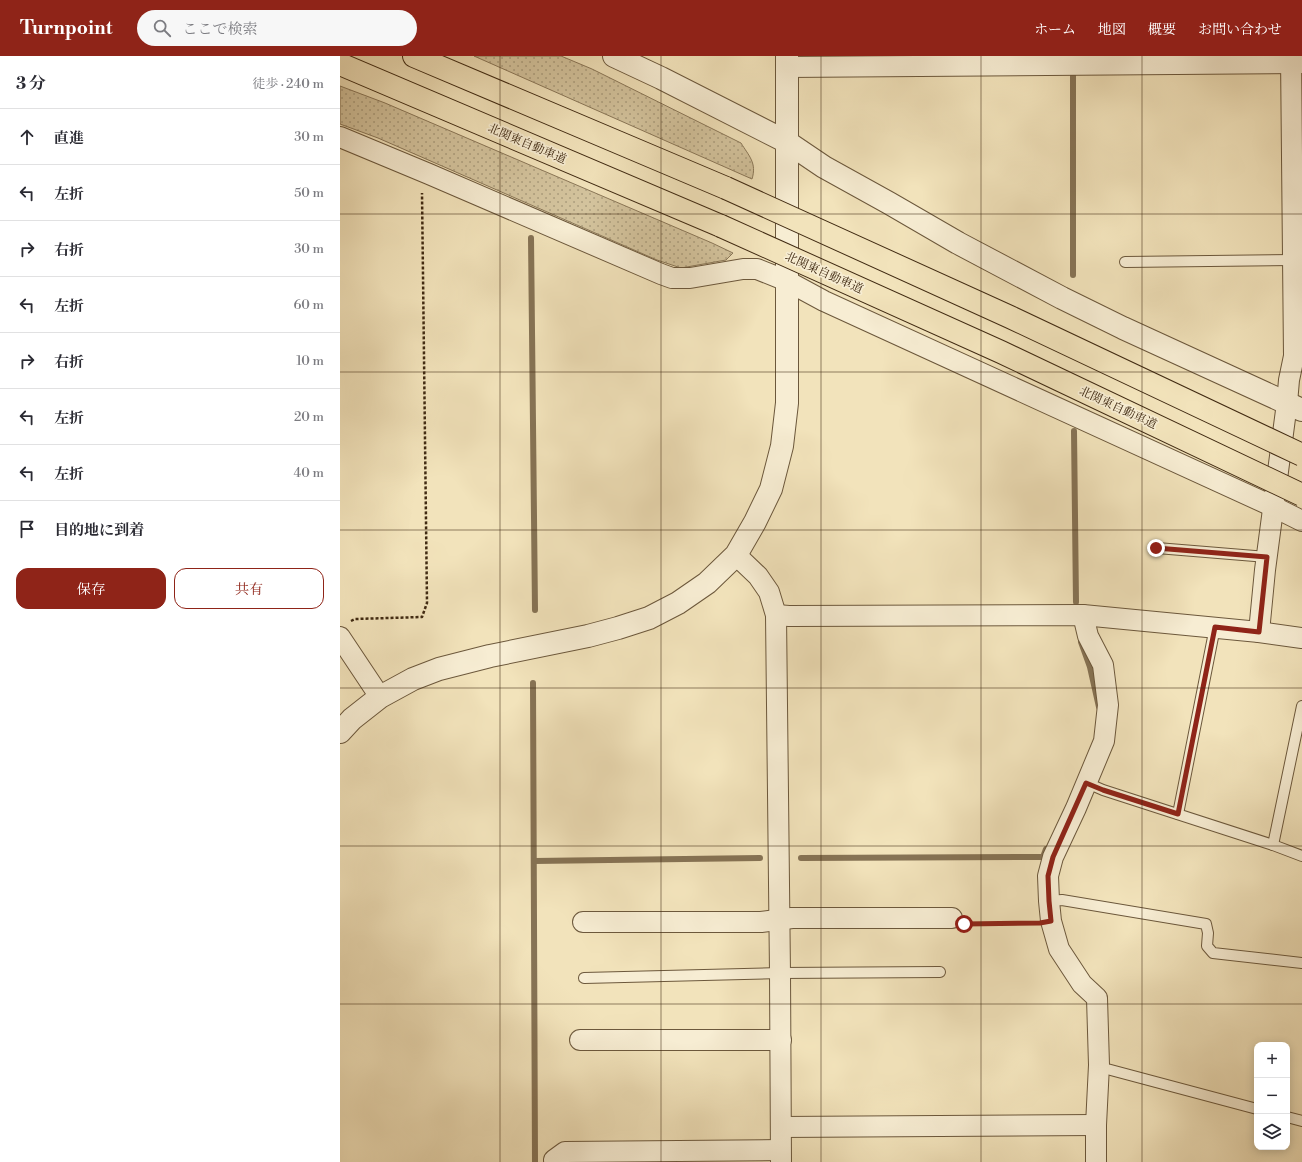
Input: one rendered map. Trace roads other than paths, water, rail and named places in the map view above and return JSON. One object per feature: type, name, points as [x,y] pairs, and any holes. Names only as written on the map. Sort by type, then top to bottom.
[{"type":"highway","points":[[414,56],[726,188],[1010,317],[1302,455]]},
{"type":"highway","name":"北関東自動車道","points":[[340,64],[721,226],[1000,352],[1302,495]]},
{"type":"street","points":[[614,56],[661,78],[787,142],[824,167],[958,243],[1055,294],[1123,328],[1295,406]]},
{"type":"street","points":[[340,732],[352,719],[380,697],[413,679],[439,669],[490,656],[588,636],[648,618],[678,603],[707,583],[736,555],[755,522],[771,489],[782,446],[787,402],[787,62],[1295,61],[1293,260],[1294,356],[1289,380],[1295,406],[1274,507],[1259,632]]},
{"type":"street","points":[[340,137],[672,278],[690,278],[743,269],[757,269],[787,281],[824,301],[1302,521]]},
{"type":"street","points":[[554,1160],[565,1152],[780,1156],[781,1040],[776,615],[770,592],[758,576],[736,555]]},
{"type":"street","points":[[776,615],[1083,615],[1215,627],[1302,638]]},
{"type":"street","points":[[1083,615],[1088,636],[1103,665],[1108,705],[1104,741],[1053,857],[1048,876],[1051,921],[1059,949],[1082,984],[1097,998],[1099,1065],[1096,1162]]},
{"type":"street","points":[[343,631],[380,697]]},
{"type":"street","points":[[583,922],[761,922],[792,918],[952,918]]},
{"type":"street","points":[[580,1040],[781,1040]]},
{"type":"street","points":[[781,1127],[1096,1125]]},
{"type":"lane","points":[[1126,262],[1293,260]]},
{"type":"lane","points":[[1156,548],[1267,557]]},
{"type":"lane","points":[[1178,814],[1215,627]]},
{"type":"lane","points":[[1273,845],[1302,706]]},
{"type":"lane","points":[[1086,783],[1302,856]]},
{"type":"lane","points":[[1049,901],[1062,900],[1206,924],[1208,933],[1207,946],[1213,953],[1302,963]]},
{"type":"lane","points":[[584,978],[780,973],[940,972]]},
{"type":"lane","points":[[1099,1065],[1107,1069],[1254,1108]]},
{"type":"lane","points":[[1290,1118],[1302,1121]]},
{"type":"waterway","points":[[1073,73],[1073,275]]},
{"type":"waterway","points":[[531,238],[535,610]]},
{"type":"waterway","points":[[1074,431],[1076,602]]},
{"type":"waterway","points":[[1081,642],[1090,667],[1099,707]]},
{"type":"waterway","points":[[533,683],[535,1162]]},
{"type":"waterway","points":[[801,858],[1043,857],[1046,849]]},
{"type":"waterway","points":[[534,861],[760,858]]}]
